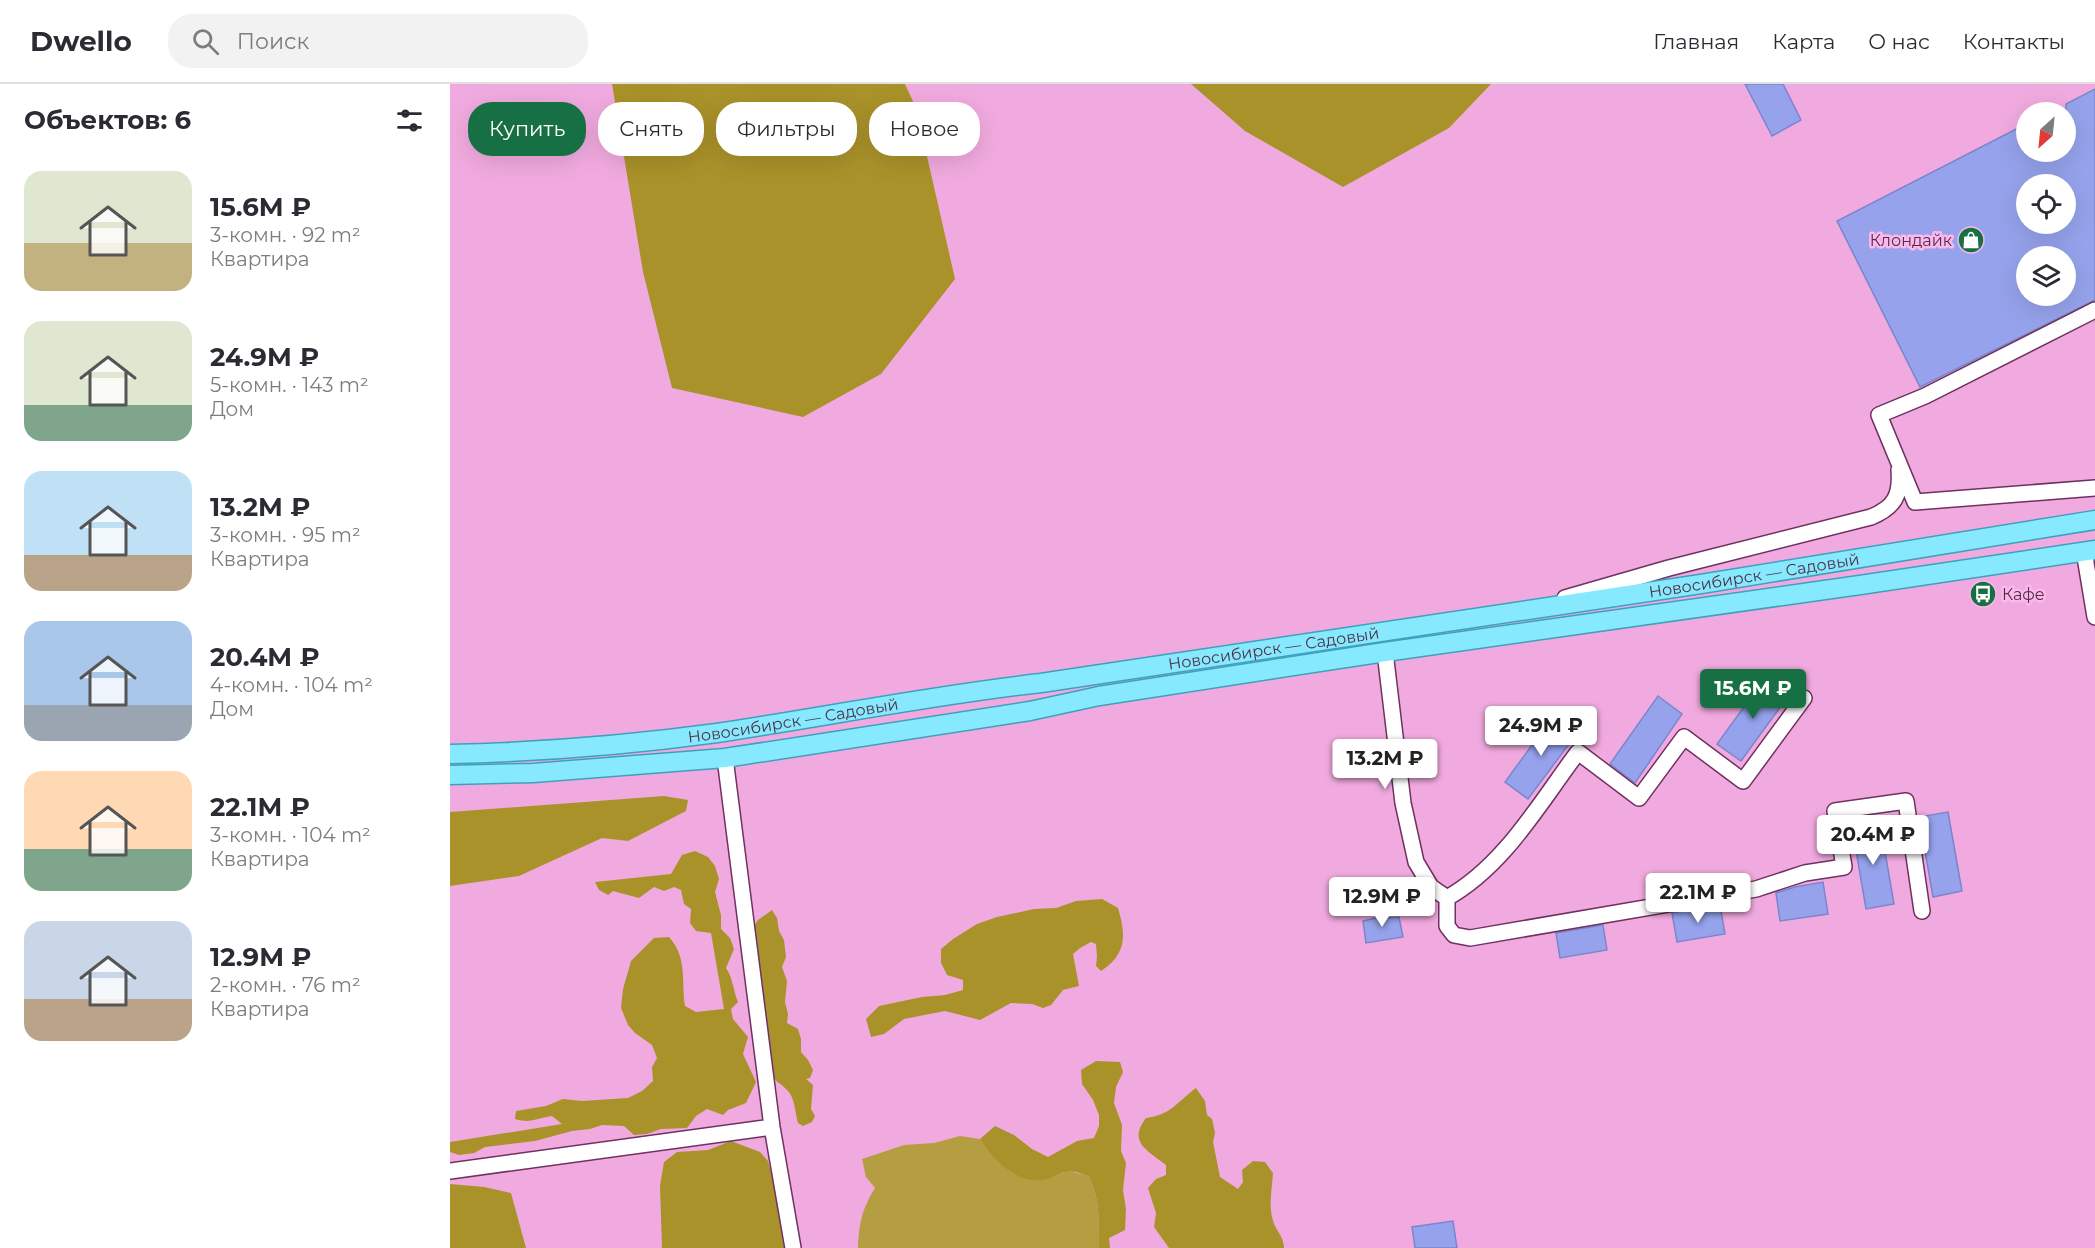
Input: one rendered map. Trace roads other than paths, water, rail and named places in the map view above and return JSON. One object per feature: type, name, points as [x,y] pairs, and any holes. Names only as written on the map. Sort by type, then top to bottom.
[{"type":"main road","name":"Новосибирск — Садовый","points":[[450,754],[615,746],[718,732],[1845,561],[2095,520]]},
{"type":"main road","name":"Новосибирск — Садовый","points":[[450,775],[533,773],[725,758],[1030,711],[1099,696],[1384,652],[1860,585],[2089,550]]},
{"type":"street","points":[[2095,310],[1925,396],[1879,415],[1916,502],[2095,488]]},
{"type":"street","points":[[1520,611],[1669,568],[1871,517],[1884,511],[1894,501],[1900,486],[1898,461]]},
{"type":"street","points":[[2089,550],[2095,617]]},
{"type":"street","points":[[1384,652],[1403,803],[1416,862],[1431,887],[1447,898]]},
{"type":"street","points":[[1447,898],[1463,889],[1498,859],[1578,752],[1639,798],[1684,737],[1743,781],[1804,698]]},
{"type":"street","points":[[725,758],[772,1126],[793,1248]]},
{"type":"street","points":[[1447,898],[1447,926],[1454,935],[1470,938],[1756,889],[1805,873],[1844,867],[1835,812],[1906,801],[1922,911]]},
{"type":"street","points":[[450,1171],[772,1126]]},
{"type":"place","name":"Клондайк","points":[[1971,240]]},
{"type":"place","name":"Кафе","points":[[1983,594]]}]
